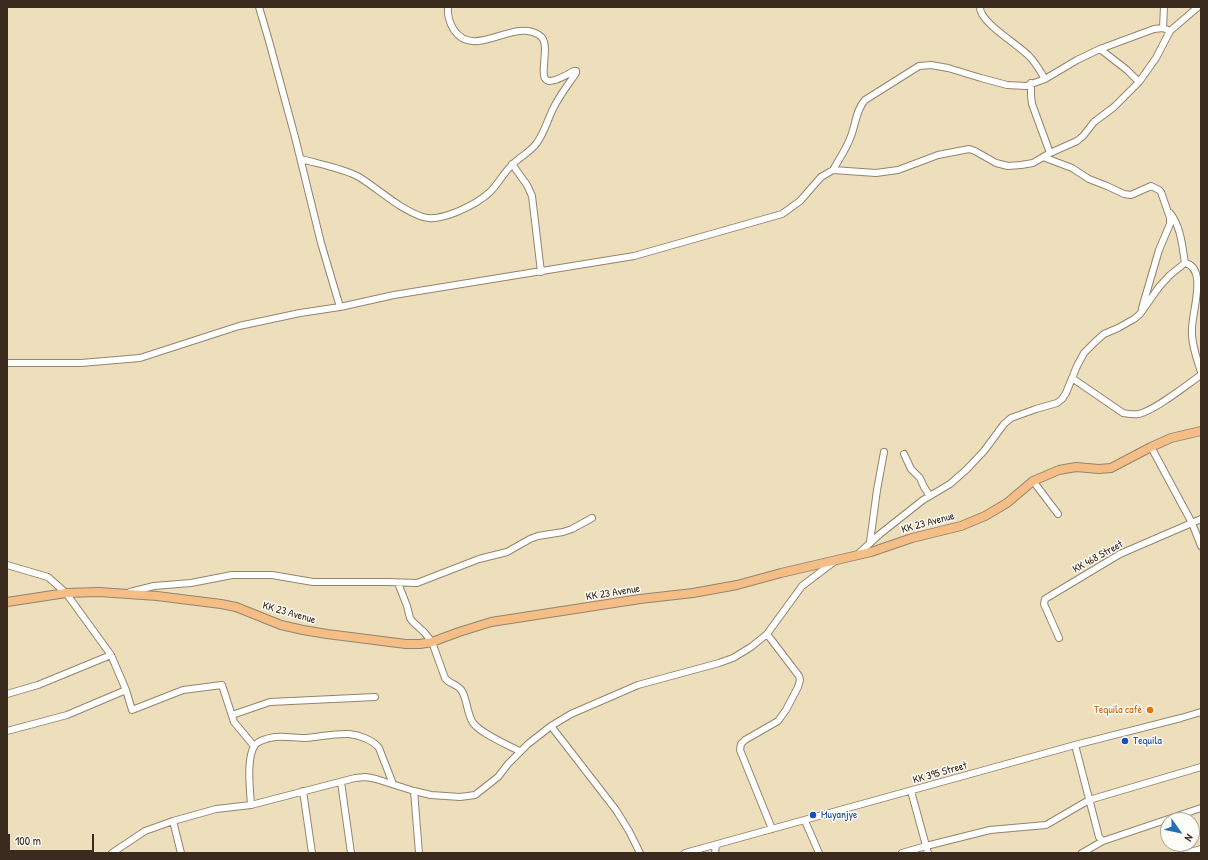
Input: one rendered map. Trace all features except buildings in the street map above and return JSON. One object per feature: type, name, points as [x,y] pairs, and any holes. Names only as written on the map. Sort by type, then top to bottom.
[{"type":"main road","name":"KK 23 Avenue","points":[[7,602],[66,593],[99,592],[157,596],[236,607],[281,624],[327,634],[406,644],[432,642],[491,622],[640,599],[694,593],[737,585],[871,552],[912,538],[961,526],[985,516],[1007,503],[1033,481],[1059,470],[1076,467],[1099,469],[1111,468],[1150,447],[1171,438],[1201,431]]},
{"type":"street","points":[[259,7],[301,159],[321,243],[340,307]]},
{"type":"street","points":[[301,159],[343,171],[358,177],[402,207],[424,217],[436,218],[458,211],[483,198],[491,191],[506,170],[536,145],[552,109],[576,71],[554,81],[547,80],[543,74],[546,47],[544,39],[539,34],[529,31],[513,32],[478,42],[467,40],[458,35],[450,23],[448,7]]},
{"type":"street","points":[[980,7],[982,15],[996,30],[1028,55],[1045,79]]},
{"type":"street","points":[[1163,28],[1164,7]]},
{"type":"street","points":[[833,170],[876,173],[898,170],[938,155],[969,149],[996,163],[1008,166],[1033,163],[1043,158],[1050,152],[1077,141],[1083,136],[1094,122],[1114,106],[1139,82],[1156,58],[1170,31],[1198,7]]},
{"type":"street","points":[[7,363],[80,363],[140,358],[239,326],[394,295],[634,256],[742,226],[782,214],[800,201],[821,177],[833,170],[851,136],[857,113],[865,100],[919,66],[931,65],[948,68],[1007,85],[1026,86],[1045,79],[1077,60],[1100,49],[1154,29],[1163,28],[1170,31]]},
{"type":"street","points":[[1100,49],[1127,70],[1139,82]]},
{"type":"street","points":[[1031,83],[1032,104],[1050,152]]},
{"type":"street","points":[[1043,158],[1068,166],[1089,179],[1124,194],[1130,195],[1151,186],[1161,192],[1170,218],[1170,224],[1159,250],[1140,314]]},
{"type":"street","points":[[512,164],[532,196],[542,272]]},
{"type":"street","points":[[1167,210],[1176,222],[1185,263]]},
{"type":"street","points":[[857,555],[880,534],[930,496],[950,484],[967,469],[984,451],[1004,424],[1011,418],[1057,403],[1062,399],[1084,353],[1104,334],[1118,328],[1140,314],[1159,287],[1170,275],[1185,263]]},
{"type":"street","points":[[1185,263],[1195,267],[1199,278],[1192,330],[1194,348],[1201,372]]},
{"type":"street","points":[[1072,378],[1123,413],[1130,415],[1139,414],[1152,408],[1201,375]]},
{"type":"street","points":[[1150,447],[1192,523],[1201,546]]},
{"type":"street","points":[[870,542],[884,452]]},
{"type":"street","points":[[904,454],[911,469],[920,478],[930,496]]},
{"type":"street","points":[[1033,481],[1058,514]]},
{"type":"street","points":[[125,594],[154,586],[191,582],[232,575],[272,574],[320,582],[417,583],[479,559],[507,552],[538,536],[563,532],[592,518]]},
{"type":"street","name":"KK 468 Street","points":[[1059,638],[1044,604],[1045,599],[1120,554],[1201,519]]},
{"type":"street","points":[[112,853],[145,831],[173,821],[216,809],[251,805],[355,778],[366,777],[376,779],[431,795],[460,797],[475,795],[498,777],[519,751],[551,726],[571,714],[638,685],[733,658],[751,647],[766,634],[802,586],[836,561]]},
{"type":"street","points":[[7,565],[48,577],[66,593],[111,655],[126,690],[132,710],[183,690],[222,685],[234,722],[254,746]]},
{"type":"street","points":[[398,583],[408,606],[410,618],[432,642],[446,680],[458,687],[463,692],[472,723],[486,734],[519,751]]},
{"type":"street","points":[[766,634],[800,680],[786,710],[778,721],[745,740],[741,744],[740,750],[772,830]]},
{"type":"street","points":[[7,694],[38,685],[111,655]]},
{"type":"street","points":[[7,731],[68,715],[126,690]]},
{"type":"street","points":[[232,715],[270,702],[375,697]]},
{"type":"street","name":"KK 395 Street","points":[[685,853],[1201,712]]},
{"type":"street","points":[[551,726],[616,810],[640,853]]},
{"type":"street","points":[[251,805],[249,771],[252,751],[258,742],[275,738],[305,738],[349,734],[358,736],[372,742],[379,748],[393,784]]},
{"type":"street","points":[[1075,746],[1099,837],[1103,841]]},
{"type":"street","points":[[902,853],[990,830],[1046,825],[1089,800],[1201,767]]},
{"type":"street","points":[[341,782],[351,853]]},
{"type":"street","points":[[303,791],[312,853]]},
{"type":"street","points":[[414,791],[419,853]]},
{"type":"street","points":[[911,791],[928,853]]},
{"type":"street","points":[[1082,853],[1103,841],[1201,808]]},
{"type":"street","points":[[173,821],[181,853]]},
{"type":"street","points":[[805,821],[819,853]]},
{"type":"street","points":[[715,853],[716,845]]},
{"type":"street","points":[[1188,853],[1201,849]]},
{"type":"place","name":"Tequila café","points":[[1150,710]]},
{"type":"place","name":"Tequila","points":[[1125,741]]},
{"type":"place","name":"Muyanjye","points":[[813,815]]}]
